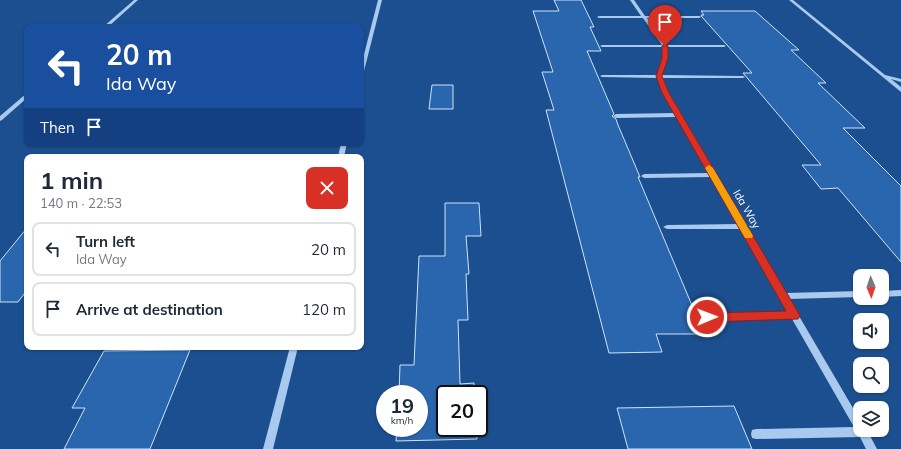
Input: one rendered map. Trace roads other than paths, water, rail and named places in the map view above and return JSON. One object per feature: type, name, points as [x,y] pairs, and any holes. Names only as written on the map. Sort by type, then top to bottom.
[{"type":"street","points":[[108,24],[136,0]]},
{"type":"street","points":[[364,58],[380,0]]},
{"type":"street","points":[[632,0],[665,46],[665,58],[659,76]]},
{"type":"street","points":[[791,0],[901,90]]},
{"type":"street","points":[[599,17],[699,17]]},
{"type":"street","points":[[602,46],[724,46]]},
{"type":"street","points":[[881,74],[901,81]]},
{"type":"street","points":[[602,76],[743,77]]},
{"type":"street","name":"Ida Way","points":[[659,76],[678,115],[853,416]]},
{"type":"street","points":[[0,119],[24,98]]},
{"type":"street","points":[[616,116],[678,115]]},
{"type":"street","points":[[644,176],[713,175]]},
{"type":"street","points":[[667,227],[742,226]]},
{"type":"street","points":[[889,294],[901,293]]},
{"type":"street","points":[[783,296],[853,294]]},
{"type":"street","points":[[707,317],[794,316]]},
{"type":"street","points":[[268,449],[293,350]]},
{"type":"street","points":[[756,434],[853,430]]},
{"type":"street","name":"Ida Way","points":[[865,437],[872,449]]}]
